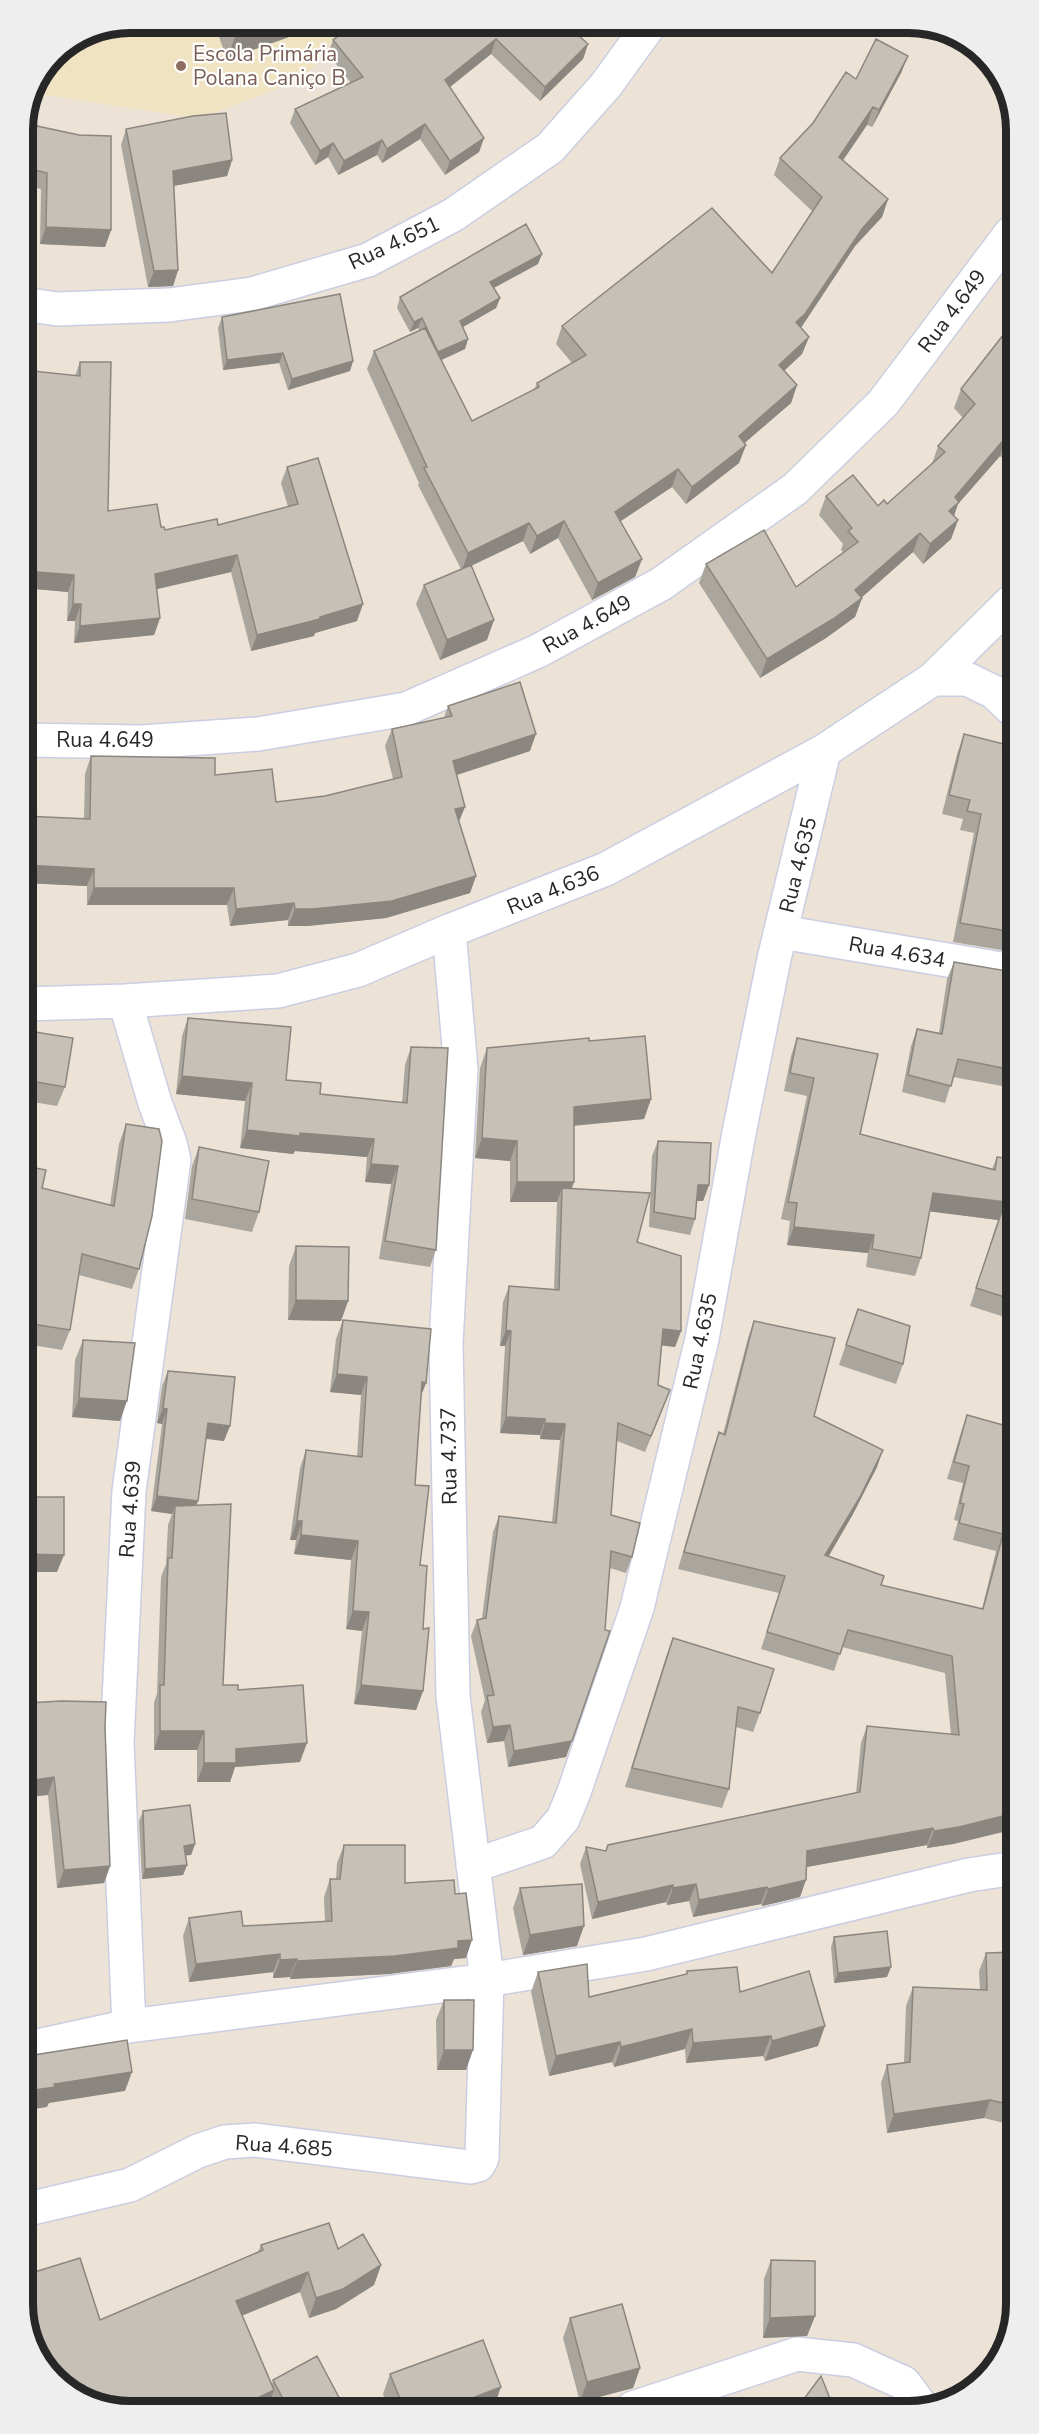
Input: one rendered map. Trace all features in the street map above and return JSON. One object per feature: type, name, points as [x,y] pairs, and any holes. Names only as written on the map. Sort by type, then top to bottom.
[{"type":"street","name":"Rua 4.651","points":[[33,305],[57,309],[169,305],[252,294],[368,260],[453,215],[550,148],[606,85],[644,33]]},
{"type":"street","name":"Rua 4.649","points":[[33,740],[142,742],[258,734],[406,709],[538,651],[661,584],[795,489],[883,403],[1006,240]]},
{"type":"street","name":"Rua 4.636","points":[[33,1004],[125,1002],[278,991],[358,970],[606,869],[824,752],[933,679],[1006,607]]},
{"type":"street","points":[[933,679],[967,679],[994,692],[1006,703]]},
{"type":"street","name":"Rua 4.635","points":[[473,1866],[543,1842],[563,1819],[637,1608],[702,1339],[739,1133],[781,932],[824,752]]},
{"type":"street","name":"Rua 4.737","points":[[449,931],[461,1069],[446,1343],[453,1696],[487,1980],[482,2158],[478,2165]]},
{"type":"street","name":"Rua 4.634","points":[[781,932],[1006,970]]},
{"type":"street","name":"Rua 4.639","points":[[125,1002],[174,1160],[129,1502],[117,1743],[129,2026]]},
{"type":"street","points":[[33,2047],[129,2026],[487,1980],[646,1954],[969,1875],[1006,1869]]},
{"type":"street","name":"Rua 4.685","points":[[33,2208],[130,2185],[198,2151],[225,2142],[256,2140],[470,2167],[478,2165]]},
{"type":"street","points":[[654,2401],[798,2354],[853,2360],[904,2383],[917,2400]]},
{"type":"shaded area","name":"Escola Primária Polana Caniço B","points":[[130,33],[339,33],[303,79],[198,119],[40,94],[53,71],[66,57],[82,46],[111,35]]},
{"type":"building","points":[[342,33],[576,33],[588,44],[545,87],[496,39],[445,80],[484,138],[450,161],[425,124],[387,149],[382,140],[344,161],[333,143],[320,151],[295,109],[363,77],[333,40]]},
{"type":"building","points":[[876,39],[908,56],[879,110],[873,107],[839,157],[888,199],[862,229],[805,314],[796,322],[809,337],[779,365],[797,385],[739,436],[746,445],[692,487],[678,469],[615,512],[642,559],[598,583],[564,521],[537,536],[529,523],[468,553],[424,468],[427,467],[374,351],[425,328],[472,421],[539,387],[537,383],[586,355],[562,326],[712,208],[772,273],[822,197],[780,158],[813,123],[846,72],[856,79]]},
{"type":"building","points":[[226,113],[232,160],[173,171],[178,270],[154,271],[126,129],[193,116]]},
{"type":"building","points":[[33,125],[79,135],[111,136],[111,230],[46,227],[47,173],[33,170]]},
{"type":"building","points":[[526,224],[542,254],[490,282],[500,298],[460,321],[468,339],[438,352],[422,318],[414,322],[400,297]]},
{"type":"building","points":[[340,294],[353,361],[292,379],[283,353],[227,360],[222,317]]},
{"type":"building","points":[[1006,331],[1006,437],[955,497],[959,502],[949,511],[958,520],[930,544],[920,533],[855,590],[862,598],[833,619],[767,659],[706,564],[764,530],[796,587],[858,542],[848,531],[852,528],[826,496],[853,475],[878,506],[884,500],[887,504],[945,452],[938,446],[975,404],[961,389]]},
{"type":"building","points":[[80,362],[111,362],[108,511],[157,504],[161,527],[165,530],[217,519],[218,525],[298,504],[287,467],[318,458],[363,604],[320,617],[320,619],[257,635],[237,555],[155,574],[160,618],[80,626],[81,604],[73,604],[74,575],[33,572],[33,371],[80,376]]},
{"type":"building","points":[[471,565],[494,620],[447,640],[424,585]]},
{"type":"building","points":[[520,682],[536,734],[453,761],[465,807],[455,809],[476,876],[392,901],[313,909],[295,909],[294,903],[236,909],[234,888],[94,888],[94,869],[33,865],[33,816],[90,819],[91,756],[215,758],[215,775],[272,769],[276,802],[325,796],[402,777],[392,729],[452,716],[448,706]]},
{"type":"building","points":[[964,734],[1006,744],[1006,931],[960,923],[981,814],[967,811],[970,800],[949,795]]},
{"type":"building","points":[[954,962],[1006,971],[1006,1069],[958,1059],[951,1086],[908,1075],[917,1029],[942,1034]]},
{"type":"building","points":[[188,1018],[291,1027],[286,1080],[321,1083],[320,1094],[407,1103],[411,1047],[448,1048],[436,1250],[385,1241],[398,1166],[371,1164],[374,1139],[300,1133],[300,1136],[247,1130],[252,1083],[182,1076]]},
{"type":"building","points":[[33,1032],[73,1038],[65,1087],[33,1081]]},
{"type":"building","points":[[645,1036],[651,1099],[574,1107],[574,1182],[517,1182],[517,1141],[482,1138],[487,1048],[589,1038],[589,1041]]},
{"type":"building","points":[[797,1038],[878,1054],[860,1134],[995,1170],[997,1157],[1006,1158],[1006,1297],[976,1288],[1005,1202],[933,1193],[921,1258],[872,1249],[874,1235],[794,1227],[797,1203],[788,1202],[814,1078],[790,1073]]},
{"type":"building","points":[[126,1124],[159,1129],[162,1141],[152,1216],[139,1269],[82,1254],[70,1330],[33,1324],[33,1168],[46,1170],[42,1188],[114,1206]]},
{"type":"building","points":[[658,1141],[711,1143],[709,1185],[698,1185],[695,1219],[654,1212]]},
{"type":"building","points":[[199,1147],[269,1161],[259,1212],[192,1199]]},
{"type":"building","points":[[562,1188],[650,1193],[637,1242],[681,1256],[681,1331],[663,1329],[658,1385],[670,1390],[651,1436],[618,1423],[611,1515],[640,1523],[632,1557],[611,1551],[605,1630],[610,1631],[572,1741],[514,1751],[510,1725],[493,1727],[487,1696],[494,1695],[477,1620],[486,1618],[499,1516],[556,1523],[565,1424],[545,1423],[545,1419],[506,1417],[511,1331],[506,1330],[509,1286],[559,1290]]},
{"type":"building","points":[[296,1246],[349,1247],[348,1301],[296,1300]]},
{"type":"building","points":[[858,1309],[910,1326],[903,1364],[846,1345]]},
{"type":"building","points":[[343,1320],[431,1329],[426,1383],[422,1382],[415,1485],[429,1486],[420,1565],[427,1566],[423,1629],[429,1628],[423,1691],[361,1685],[369,1612],[353,1611],[358,1541],[301,1535],[302,1521],[297,1521],[306,1450],[362,1457],[367,1377],[337,1374]]},
{"type":"building","points":[[754,1321],[835,1338],[814,1416],[883,1450],[860,1497],[825,1555],[884,1576],[881,1585],[983,1609],[1003,1534],[959,1523],[964,1504],[960,1503],[969,1466],[954,1462],[967,1415],[1006,1426],[1006,1815],[959,1827],[934,1831],[933,1828],[807,1851],[806,1880],[768,1889],[767,1887],[699,1900],[696,1884],[673,1888],[673,1885],[598,1902],[586,1847],[606,1851],[608,1845],[860,1792],[867,1726],[959,1735],[952,1656],[848,1630],[840,1654],[767,1632],[785,1576],[684,1552],[719,1432],[725,1435]]},
{"type":"building","points":[[83,1340],[135,1343],[127,1401],[79,1398]]},
{"type":"building","points":[[168,1371],[235,1377],[230,1426],[208,1423],[198,1501],[157,1496],[167,1409],[163,1408]]},
{"type":"building","points":[[33,1497],[64,1497],[64,1555],[33,1554]]},
{"type":"building","points":[[231,1504],[223,1685],[238,1685],[238,1690],[303,1685],[307,1743],[236,1749],[236,1763],[204,1763],[204,1731],[160,1731],[160,1685],[164,1685],[168,1558],[172,1558],[175,1506]]},
{"type":"building","points":[[673,1638],[774,1669],[760,1713],[738,1707],[729,1789],[632,1768]]},
{"type":"building","points":[[106,1702],[110,1866],[64,1870],[54,1777],[33,1780],[33,1703]]},
{"type":"building","points":[[190,1805],[195,1844],[184,1846],[187,1865],[145,1869],[143,1811]]},
{"type":"building","points":[[344,1845],[405,1845],[405,1883],[454,1880],[455,1894],[466,1893],[472,1940],[458,1941],[458,1948],[395,1956],[297,1961],[297,1959],[280,1960],[280,1954],[196,1964],[189,1918],[241,1911],[243,1926],[332,1921],[330,1879],[340,1879]]},
{"type":"building","points":[[582,1884],[584,1926],[530,1935],[520,1888]]},
{"type":"building","points":[[887,1931],[891,1967],[838,1973],[834,1937]]},
{"type":"building","points":[[1006,1952],[1006,2104],[990,2100],[894,2114],[887,2065],[910,2062],[913,1987],[987,1990],[986,1953]]},
{"type":"building","points":[[587,1964],[589,1997],[687,1974],[687,1971],[737,1967],[740,1992],[809,1971],[825,2026],[772,2041],[771,2036],[693,2043],[692,2029],[621,2047],[620,2042],[556,2056],[538,1972]]},
{"type":"building","points":[[444,2000],[474,2000],[473,2050],[444,2050]]},
{"type":"building","points":[[127,2040],[132,2072],[54,2084],[55,2087],[33,2090],[33,2055]]},
{"type":"building","points":[[329,2223],[338,2249],[363,2234],[381,2265],[343,2289],[316,2298],[308,2272],[236,2301],[274,2390],[251,2401],[124,2401],[99,2396],[82,2388],[61,2373],[43,2347],[35,2323],[33,2272],[80,2258],[100,2320],[263,2250],[261,2245]]},
{"type":"building","points":[[771,2260],[815,2261],[815,2316],[770,2318]]},
{"type":"building","points":[[622,2304],[640,2368],[587,2382],[570,2318]]},
{"type":"building","points":[[483,2340],[501,2387],[465,2401],[401,2401],[390,2374]]},
{"type":"building","points":[[317,2356],[341,2401],[284,2401],[273,2380]]},
{"type":"building","points":[[821,2376],[831,2401],[802,2401]]},
{"type":"place","name":"Escola Primária Polana Caniço B","points":[[181,66]]}]
